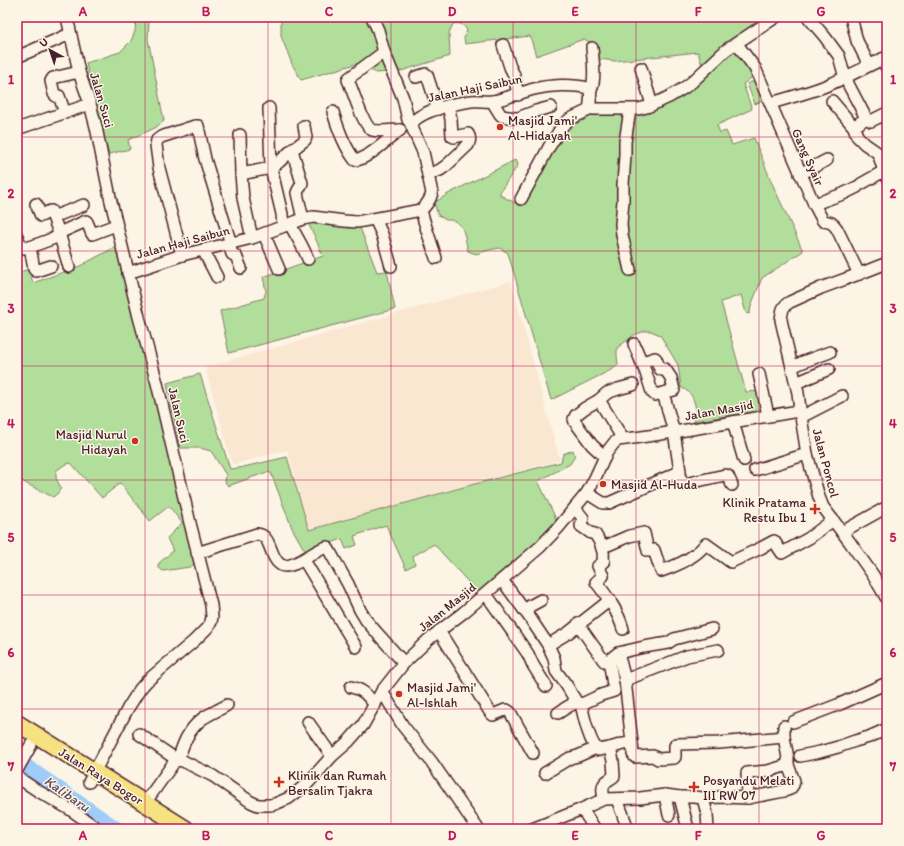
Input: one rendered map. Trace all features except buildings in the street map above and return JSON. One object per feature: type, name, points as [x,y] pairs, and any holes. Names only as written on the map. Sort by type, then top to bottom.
[{"type":"highway","name":"Jalan Raya Bogor","points":[[17,723],[166,829]]},
{"type":"highway","name":"Jalan Raya Bogor","points":[[17,735],[31,745],[145,803],[186,829]]},
{"type":"street","name":"Jalan Suci","points":[[67,17],[79,72],[90,104],[116,225],[157,383],[211,605],[212,618],[208,627],[194,641],[147,681],[134,698],[122,725],[92,777]]},
{"type":"street","points":[[372,17],[378,30],[384,52],[403,98],[408,120],[407,126],[423,152],[432,193],[430,200],[421,210],[436,258]]},
{"type":"street","points":[[808,17],[839,56],[845,78],[869,119]]},
{"type":"street","points":[[851,17],[857,41],[869,65]]},
{"type":"street","points":[[590,107],[593,109],[638,110],[670,97],[692,82],[722,54],[770,19]]},
{"type":"street","points":[[17,57],[70,34]]},
{"type":"street","name":"Gang Syair","points":[[737,44],[755,68],[800,174],[823,221],[834,223],[859,274]]},
{"type":"street","points":[[503,45],[514,75],[518,95]]},
{"type":"street","points":[[590,107],[590,90],[592,86],[593,70],[592,48]]},
{"type":"street","points":[[384,52],[348,80],[364,121],[369,128],[376,131],[407,126]]},
{"type":"street","points":[[771,103],[806,93],[845,78],[869,65],[885,61]]},
{"type":"street","points":[[640,68],[652,105]]},
{"type":"street","points":[[65,113],[59,96],[54,94],[51,81],[53,78],[79,72]]},
{"type":"street","points":[[416,77],[427,75],[443,107],[451,119],[452,136],[454,137],[468,134],[470,138],[468,145],[447,165],[428,175]]},
{"type":"street","name":"Jalan Haji Saibun","points":[[333,112],[342,138],[354,160],[359,160],[368,155],[420,116],[443,107],[472,101],[492,101],[546,86],[583,87],[590,90]]},
{"type":"street","points":[[492,101],[502,116],[515,118],[551,107]]},
{"type":"street","points":[[814,204],[842,194],[885,174],[882,152],[865,144],[857,136],[854,127],[832,101]]},
{"type":"street","points":[[17,129],[90,104]]},
{"type":"street","points":[[521,199],[562,125],[570,119],[585,112],[590,107]]},
{"type":"street","points":[[269,108],[271,168],[282,214],[286,225],[303,246],[308,259]]},
{"type":"street","points":[[630,110],[624,142],[625,155],[623,200],[620,224],[630,270]]},
{"type":"street","points":[[854,127],[869,119],[887,113]]},
{"type":"street","points":[[182,255],[161,176],[156,145],[157,140],[161,137],[198,126],[205,159],[232,254],[236,256],[241,268]]},
{"type":"street","points":[[241,174],[271,168],[279,162],[305,140],[306,137],[304,126]]},
{"type":"street","points":[[240,135],[241,174],[252,238]]},
{"type":"street","points":[[292,150],[302,183],[297,190],[297,193],[303,219]]},
{"type":"street","points":[[800,174],[827,160]]},
{"type":"street","points":[[36,204],[41,216],[50,211],[53,216],[60,234],[69,267]]},
{"type":"street","points":[[53,216],[84,205]]},
{"type":"street","name":"Jalan Haji Saibun","points":[[128,273],[182,255],[252,238],[303,219],[313,217],[357,222],[421,210]]},
{"type":"street","points":[[375,219],[382,234],[392,266]]},
{"type":"street","points":[[17,236],[23,248],[30,247],[86,221],[92,234],[116,225]]},
{"type":"street","points":[[264,234],[280,269]]},
{"type":"street","points":[[30,247],[34,269],[36,271],[52,266]]},
{"type":"street","points":[[203,250],[216,277]]},
{"type":"street","points":[[859,274],[887,263]]},
{"type":"street","name":"Jalan Poncol","points":[[859,274],[821,288],[790,302],[782,309],[781,320],[796,383],[807,454],[819,497],[823,507],[869,570],[887,599]]},
{"type":"street","points":[[634,344],[653,394],[655,395],[674,390],[671,378],[665,369],[660,369],[655,358],[642,362]]},
{"type":"street","points":[[792,367],[830,352]]},
{"type":"street","points":[[796,383],[829,369]]},
{"type":"street","points":[[758,374],[768,416]]},
{"type":"street","points":[[605,457],[592,445],[574,419],[576,415],[607,393],[633,385]]},
{"type":"street","points":[[663,393],[674,432],[680,471],[678,473],[684,484],[725,475],[728,476],[732,484]]},
{"type":"street","name":"Jalan Masjid","points":[[139,734],[176,760],[181,760],[188,763],[213,776],[251,802],[258,805],[276,804],[290,798],[307,784],[332,756],[364,725],[382,691],[404,663],[422,645],[486,594],[540,547],[558,528],[586,493],[607,452],[618,440],[768,416],[800,414],[842,396]]},
{"type":"street","points":[[599,400],[623,439]]},
{"type":"street","points":[[733,422],[744,460]]},
{"type":"street","points":[[755,470],[807,454]]},
{"type":"street","points":[[586,493],[603,503],[609,503],[678,473]]},
{"type":"street","points":[[842,532],[887,507]]},
{"type":"street","points":[[575,508],[583,518],[581,526],[595,534],[601,544],[603,553],[602,558],[604,562],[598,566],[603,576],[596,582],[610,600],[623,629]]},
{"type":"street","points":[[608,545],[629,536],[644,533],[648,550],[654,550],[661,571],[678,566],[696,554],[706,544],[731,562],[774,541],[782,553],[809,538],[833,520]]},
{"type":"street","points":[[197,552],[261,534],[264,536],[279,564],[283,566],[304,560],[318,550],[325,547],[328,548],[363,615],[404,663]]},
{"type":"street","points":[[304,560],[356,647]]},
{"type":"street","points":[[502,580],[548,644],[554,658],[556,671],[579,704],[588,732],[596,748]]},
{"type":"street","points":[[486,594],[528,654],[533,666],[546,686]]},
{"type":"street","points":[[524,611],[541,600]]},
{"type":"street","points":[[548,644],[568,633],[610,600]]},
{"type":"street","points":[[578,624],[604,661],[644,647],[668,643],[674,639],[712,628]]},
{"type":"street","points":[[439,631],[490,712],[493,715],[505,710],[510,712],[533,753]]},
{"type":"street","points":[[625,680],[687,656],[718,650]]},
{"type":"street","points":[[613,657],[625,680],[633,754],[635,757],[653,756],[658,759],[674,758],[675,746],[679,743],[720,743],[787,728],[887,684]]},
{"type":"street","points":[[558,713],[567,708],[614,690],[613,657]]},
{"type":"street","points":[[351,687],[364,691],[375,705]]},
{"type":"street","points":[[382,691],[402,726],[431,761],[478,829]]},
{"type":"street","points":[[145,803],[176,760],[184,740],[190,730],[202,719],[227,705]]},
{"type":"street","points":[[308,722],[332,756]]},
{"type":"street","points":[[532,829],[604,799],[640,798],[665,795],[703,798],[748,798],[790,789],[794,781],[788,765],[787,728]]},
{"type":"street","points":[[800,756],[838,747],[887,729]]},
{"type":"street","points":[[545,773],[570,758],[596,748],[598,750],[632,743]]},
{"type":"street","points":[[20,765],[31,745]]},
{"type":"street","points":[[604,799],[603,784],[614,776],[610,748]]},
{"type":"street","points":[[748,798],[747,773],[768,771],[788,765]]},
{"type":"street","points":[[17,777],[71,810],[98,829]]},
{"type":"street","points":[[665,795],[669,815]]},
{"type":"street","points":[[680,797],[688,829]]},
{"type":"street","points":[[703,798],[707,814],[708,829]]},
{"type":"street","points":[[617,799],[628,829]]},
{"type":"street","points":[[582,809],[595,829]]},
{"type":"shaded area","points":[[511,281],[560,460],[309,530],[287,450],[232,465],[205,367]]},
{"type":"green space","points":[[137,17],[147,17],[149,19],[148,39],[164,121],[155,128],[128,140],[130,149],[109,154],[107,146],[103,147],[86,63],[120,52],[131,41],[135,31]]},
{"type":"green space","points":[[281,17],[765,17],[766,18],[735,39],[755,75],[743,84],[752,109],[717,125],[720,133],[726,131],[732,145],[754,138],[771,181],[803,251],[762,278],[751,306],[750,313],[746,313],[741,295],[721,302],[746,392],[760,391],[765,410],[694,421],[693,415],[697,414],[694,401],[691,395],[681,387],[678,365],[660,335],[651,331],[645,331],[634,335],[617,348],[618,365],[613,369],[551,400],[508,253],[500,248],[476,254],[468,251],[463,230],[460,225],[457,222],[446,220],[438,215],[434,203],[448,194],[515,160],[518,165],[500,192],[500,195],[517,204],[521,204],[526,198],[562,126],[590,113],[640,113],[693,89],[704,73],[698,52],[615,61],[599,59],[595,45],[584,39],[536,56],[530,36],[465,44],[464,38],[467,30],[463,25],[453,24],[449,33],[450,56],[401,71],[376,73],[359,63],[301,80],[292,64],[281,36]]},
{"type":"green space","points":[[756,80],[764,100],[755,104],[747,84]]},
{"type":"green space","points":[[300,218],[357,220],[377,272],[387,271],[395,309],[229,353],[220,311],[264,298],[266,291],[263,277],[323,256],[308,223]]},
{"type":"green space","points":[[119,245],[127,272],[164,436],[197,562],[190,567],[163,571],[158,567],[159,563],[173,551],[167,538],[182,523],[169,506],[150,521],[120,483],[102,498],[71,463],[64,465],[56,471],[56,478],[61,488],[53,497],[17,478],[17,273],[29,269],[33,283],[80,266]]},
{"type":"green space","points":[[200,374],[230,469],[287,457],[309,530],[471,485],[561,462],[563,454],[573,450],[575,456],[570,464],[538,481],[557,521],[529,549],[478,593],[434,544],[413,556],[415,564],[406,569],[386,525],[354,536],[357,545],[346,549],[342,539],[307,552],[292,528],[271,473],[267,472],[228,486],[225,482],[226,475],[211,451],[200,448],[180,448],[167,383]]},
{"type":"waterway","name":"Kalibaru","points":[[17,760],[117,829]]},
{"type":"place","name":"Masjid Jami' Al-Hidayah","points":[[500,127]]},
{"type":"place","name":"Masjid Nurul Hidayah","points":[[135,441]]},
{"type":"place","name":"Masjid Al-Huda","points":[[603,484]]},
{"type":"place","name":"Klinik Pratama Restu Ibu 1","points":[[815,509]]},
{"type":"place","name":"Masjid Jami' Al-Ishlah","points":[[399,694]]},
{"type":"place","name":"Klinik dan Rumah Bersalin Tjakra","points":[[279,782]]},
{"type":"place","name":"Posyandu Melati III RW 07","points":[[694,787]]}]
